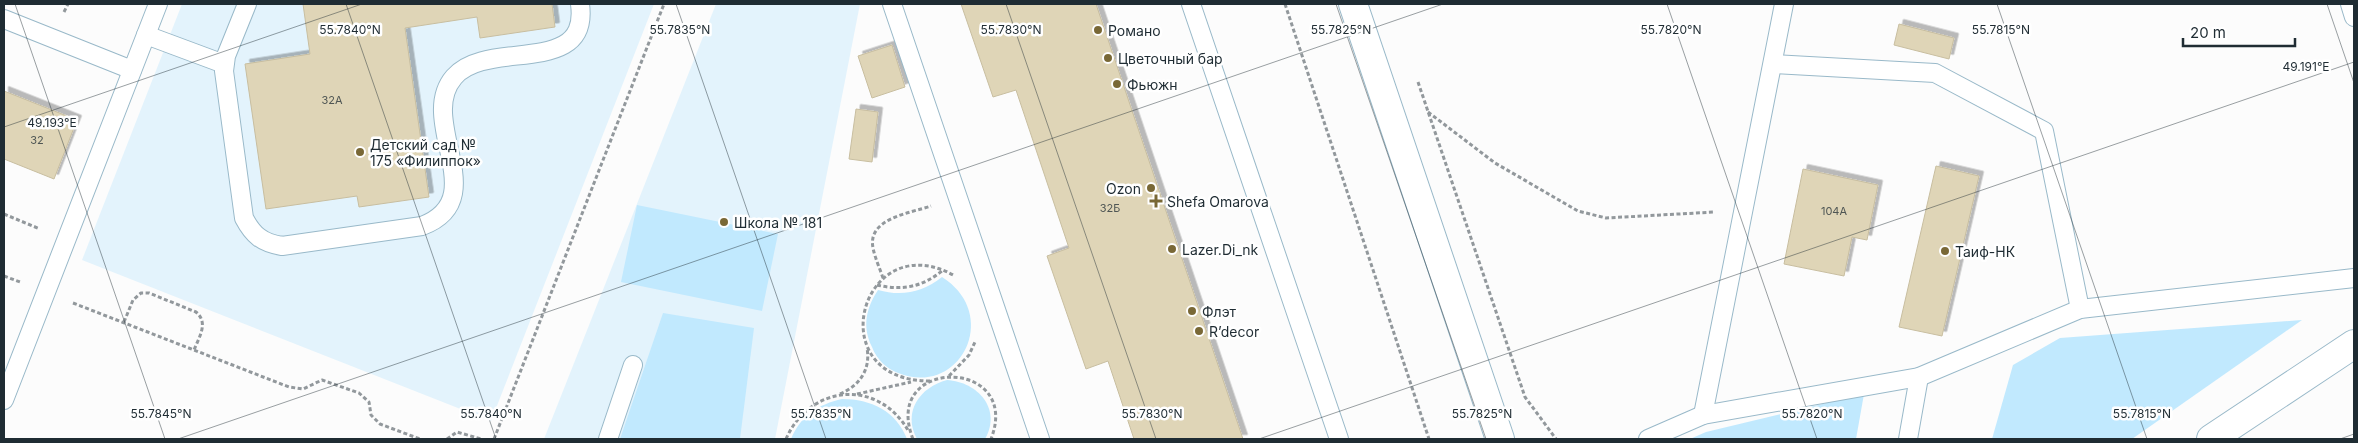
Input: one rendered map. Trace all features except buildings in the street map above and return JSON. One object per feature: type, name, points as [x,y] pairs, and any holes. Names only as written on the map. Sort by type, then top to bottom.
[{"type":"main road","points":[[1353,4],[1500,439]]},
{"type":"main road","points":[[2211,439],[2354,344]]},
{"type":"lane","points":[[4,400],[9,372],[46,292],[158,4]]},
{"type":"lane","points":[[246,4],[224,64],[224,77],[244,218],[252,232],[260,240],[282,246],[422,226],[436,221],[445,213],[452,202],[455,188],[444,112],[446,93],[454,78],[466,67],[488,60],[563,47],[574,38],[579,28],[580,4]]},
{"type":"lane","points":[[892,4],[1040,439]]},
{"type":"lane","points":[[1192,4],[1339,439]]},
{"type":"lane","points":[[1703,415],[1784,4]]},
{"type":"lane","points":[[2350,4],[2354,17]]},
{"type":"lane","points":[[4,19],[132,70]]},
{"type":"lane","points":[[146,35],[224,64]]},
{"type":"lane","points":[[1773,64],[1935,73],[2044,131],[2080,309]]},
{"type":"lane","points":[[1648,439],[1703,415],[1919,378],[2080,309],[2354,278]]},
{"type":"lane","points":[[608,439],[633,366]]},
{"type":"lane","points":[[1908,439],[1919,378]]},
{"type":"path","points":[[494,439],[664,4]]},
{"type":"path","points":[[1286,4],[1429,439]]},
{"type":"path","points":[[1415,75],[1525,397],[1556,439]]},
{"type":"path","points":[[1428,111],[1495,163],[1578,211],[1606,218],[1743,211]]},
{"type":"path","points":[[883,278],[873,247],[874,236],[880,226],[884,222],[957,197]]},
{"type":"path","points":[[4,214],[66,239]]},
{"type":"path","points":[[786,439],[792,426],[804,411],[820,400],[850,390],[862,377],[868,363],[862,320],[869,295],[883,278],[908,266],[920,265],[943,270],[959,280]]},
{"type":"path","points":[[876,285],[911,288],[927,282],[943,270]]},
{"type":"path","points":[[4,276],[289,388],[303,389],[322,380],[359,393],[368,402],[371,415],[380,424],[420,439]]},
{"type":"path","points":[[124,323],[132,300],[141,293],[149,293],[196,312],[201,318],[203,327],[194,350]]},
{"type":"path","points":[[949,376],[969,356],[976,338]]},
{"type":"path","points":[[866,345],[880,366],[890,373],[914,381]]},
{"type":"path","points":[[837,395],[856,394],[914,381],[930,381],[949,376],[971,380],[988,396],[996,418],[995,430],[991,439]]},
{"type":"path","points":[[912,439],[908,426],[908,413],[912,400],[930,381]]},
{"type":"path","points":[[856,394],[874,399],[890,408],[903,422],[912,439]]},
{"type":"path","points":[[447,439],[457,432],[481,439]]},
{"type":"shaded area","name":"Детский сад № 175 «Филиппок»","points":[[182,4],[654,4],[491,421],[82,260]]},
{"type":"shaded area","name":"Школа № 181","points":[[716,4],[860,4],[775,439],[544,439]]},
{"type":"shaded area","points":[[637,205],[778,234],[762,311],[621,282]]},
{"type":"shaded area","points":[[942,277],[960,293],[969,312],[971,331],[966,349],[955,364],[939,374],[920,378],[898,373],[879,360],[869,340],[866,325],[868,311],[874,297],[878,290],[904,293],[920,290]]},
{"type":"shaded area","points":[[663,313],[754,328],[740,439],[620,439]]},
{"type":"shaded area","points":[[2302,320],[2132,439],[1992,439],[2013,365],[2060,338]]},
{"type":"shaded area","points":[[947,380],[968,386],[984,399],[991,417],[990,428],[985,439],[917,439],[912,419],[916,402],[929,388]]},
{"type":"shaded area","points":[[1864,394],[1856,439],[1690,439],[1706,432]]},
{"type":"shaded area","points":[[842,399],[863,401],[881,408],[896,421],[907,439],[791,439],[800,424],[811,412],[826,404]]},
{"type":"place","name":"Романо","points":[[1098,30]]},
{"type":"place","name":"Цветочный бар","points":[[1108,58]]},
{"type":"place","name":"Фьюжн","points":[[1117,84]]},
{"type":"place","name":"Детский сад № 175 «Филиппок»","points":[[360,152]]},
{"type":"place","name":"Ozon","points":[[1151,188]]},
{"type":"place","name":"Shefa Omarova","points":[[1156,201]]},
{"type":"place","name":"Школа № 181","points":[[724,222]]},
{"type":"place","name":"Lazer.Di_nk","points":[[1172,249]]},
{"type":"place","name":"Таиф-НК","points":[[1945,251]]},
{"type":"place","name":"Флэт","points":[[1192,311]]},
{"type":"place","name":"R’decor","points":[[1199,331]]}]
